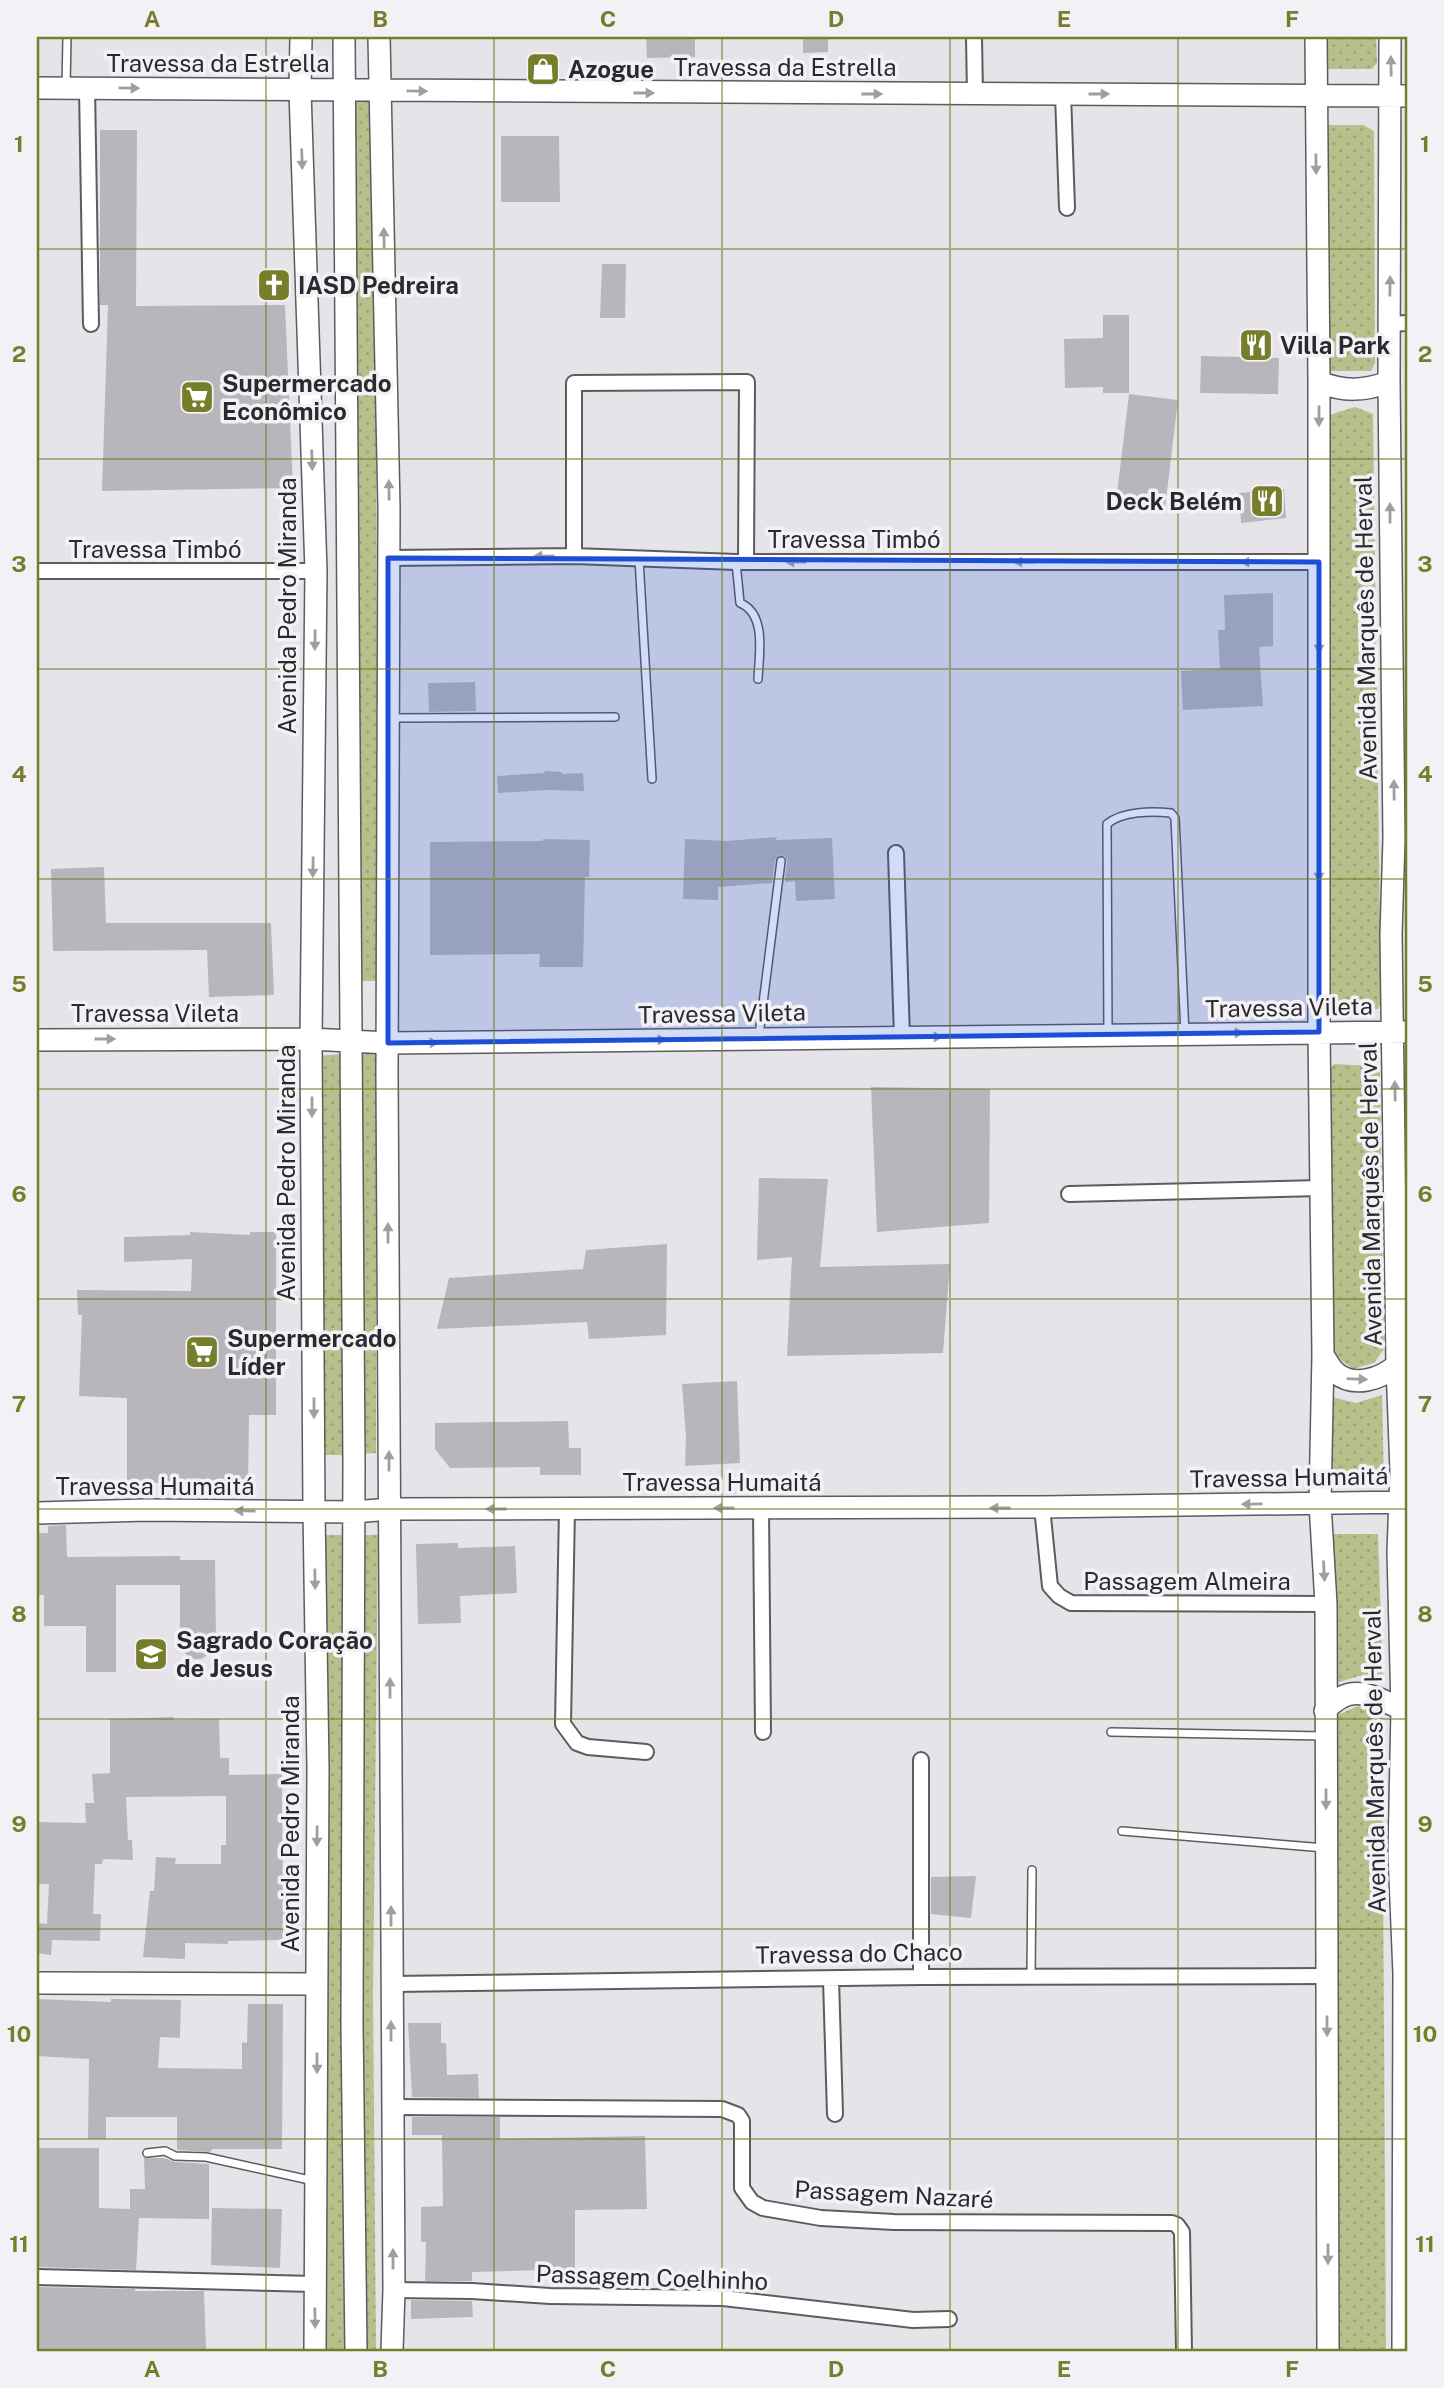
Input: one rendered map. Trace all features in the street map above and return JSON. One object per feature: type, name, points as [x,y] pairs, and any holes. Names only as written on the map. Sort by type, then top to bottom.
[{"type":"main road","name":"Avenida Pedro Miranda","points":[[301,37],[300,91],[316,571],[311,1039],[318,1768],[315,2351]]},
{"type":"main road","points":[[344,37],[354,1512],[352,2024],[356,2351]]},
{"type":"main road","points":[[379,37],[388,558],[394,2290],[392,2351]]},
{"type":"main road","name":"Avenida Marquês de Herval","points":[[1316,37],[1319,1032],[1323,1355],[1320,1503],[1326,1604],[1328,2351]]},
{"type":"main road","name":"Avenida Marquês de Herval","points":[[1390,37],[1399,96],[1398,324],[1389,382],[1399,566],[1401,839],[1391,934],[1401,1032],[1398,1365],[1404,1502],[1398,1552],[1404,1775],[1399,1853],[1406,1974],[1403,2351]]},
{"type":"main road","name":"Travessa da Estrella","points":[[37,88],[1399,96]]},
{"type":"main road","points":[[1319,382],[1337,389],[1351,390],[1389,382]]},
{"type":"main road","name":"Travessa Vileta","points":[[37,1040],[311,1039],[388,1043],[1401,1032]]},
{"type":"main road","points":[[1323,1355],[1334,1371],[1354,1380],[1373,1379],[1398,1365]]},
{"type":"main road","name":"Travessa Humaitá","points":[[37,1513],[147,1510],[354,1512],[390,1509],[1042,1507],[1404,1502]]},
{"type":"main road","points":[[1325,1711],[1340,1697],[1359,1693],[1369,1694],[1402,1709]]},
{"type":"main road","points":[[37,1983],[316,1984]]},
{"type":"street","points":[[974,37],[975,94]]},
{"type":"street","points":[[76,88],[91,324]]},
{"type":"street","points":[[1063,94],[1067,208]]},
{"type":"street","points":[[574,556],[574,383],[747,382],[741,562]]},
{"type":"street","name":"Travessa Timbó","points":[[388,558],[574,556],[741,562],[1319,562]]},
{"type":"street","name":"Travessa Timbó","points":[[37,571],[316,571]]},
{"type":"street","points":[[897,853],[902,1037]]},
{"type":"street","points":[[1069,1194],[1320,1188]]},
{"type":"street","name":"Passagem Almeira","points":[[1042,1507],[1049,1586],[1071,1603],[1326,1604]]},
{"type":"street","points":[[567,1508],[563,1724],[577,1743],[588,1747],[646,1752]]},
{"type":"street","points":[[761,1508],[763,1732]]},
{"type":"street","points":[[921,1760],[921,1978]]},
{"type":"street","name":"Travessa do Chaco","points":[[392,1984],[1326,1976]]},
{"type":"street","points":[[831,1979],[835,2114]]},
{"type":"street","name":"Passagem Nazaré","points":[[392,2107],[722,2109],[738,2115],[742,2122],[742,2188],[752,2202],[763,2208],[821,2218],[894,2222],[1172,2223],[1182,2232],[1184,2351]]},
{"type":"street","points":[[37,2277],[314,2284]]},
{"type":"street","name":"Passagem Coelhinho","points":[[394,2290],[550,2296],[723,2298],[913,2320],[949,2319]]},
{"type":"lane","points":[[67,37],[76,88]]},
{"type":"lane","points":[[639,559],[652,779]]},
{"type":"lane","points":[[741,562],[740,603],[757,619],[759,628],[758,679]]},
{"type":"lane","points":[[388,718],[615,717]]},
{"type":"lane","points":[[1108,1035],[1107,824],[1114,817],[1123,815],[1163,812],[1171,813],[1175,818],[1185,1034]]},
{"type":"lane","points":[[758,1039],[781,862]]},
{"type":"lane","points":[[1111,1732],[1326,1736]]},
{"type":"lane","points":[[1122,1830],[1326,1848]]},
{"type":"lane","points":[[1031,1977],[1032,1870]]},
{"type":"lane","points":[[147,2153],[165,2151],[174,2156],[206,2157],[316,2181]]},
{"type":"highlighted area","points":[[388,558],[1319,562],[1319,1032],[388,1043]]},
{"type":"green space","points":[[1323,37],[1376,37],[1377,63],[1372,69],[1328,69],[1323,64]]},
{"type":"green space","points":[[349,101],[375,101],[378,981],[356,981]]},
{"type":"green space","points":[[1328,125],[1363,125],[1374,131],[1375,363],[1371,371],[1328,371],[1322,130]]},
{"type":"green space","points":[[1355,407],[1373,414],[1381,1002],[1378,1009],[1343,1012],[1330,1003],[1329,415]]},
{"type":"green space","points":[[357,1050],[376,1051],[376,1453],[359,1454]]},
{"type":"green space","points":[[342,1054],[346,1455],[321,1455],[317,1056]]},
{"type":"green space","points":[[1334,1064],[1374,1066],[1380,1072],[1384,1349],[1374,1363],[1353,1369],[1333,1354],[1330,1069]]},
{"type":"green space","points":[[1382,1395],[1384,1483],[1331,1483],[1332,1397],[1356,1403]]},
{"type":"green space","points":[[1334,1534],[1378,1534],[1383,1681],[1359,1676],[1333,1684]]},
{"type":"green space","points":[[322,1535],[346,1535],[343,1865],[345,2351],[323,2351]]},
{"type":"green space","points":[[361,1535],[378,1535],[373,1997],[376,2351],[360,2351]]},
{"type":"green space","points":[[1358,1706],[1382,1714],[1386,2351],[1340,2351],[1335,1716]]},
{"type":"building","points":[[646,37],[695,37],[695,57],[647,58]]},
{"type":"building","points":[[803,37],[828,37],[828,52],[803,53]]},
{"type":"building","name":"Supermercado Econômico","points":[[100,130],[137,130],[136,306],[285,305],[293,488],[102,491],[108,305],[100,305]]},
{"type":"building","points":[[501,136],[559,136],[560,202],[501,202]]},
{"type":"building","points":[[602,264],[626,264],[625,318],[600,318]]},
{"type":"building","points":[[1103,315],[1129,315],[1129,393],[1103,393],[1103,387],[1065,388],[1064,339],[1103,338]]},
{"type":"building","points":[[1201,356],[1279,358],[1278,394],[1200,393]]},
{"type":"building","points":[[1129,394],[1178,400],[1165,508],[1116,502]]},
{"type":"building","points":[[1284,489],[1286,518],[1241,523],[1239,493]]},
{"type":"building","points":[[1273,593],[1273,646],[1259,647],[1263,706],[1183,710],[1181,671],[1220,669],[1218,630],[1225,630],[1224,595]]},
{"type":"building","points":[[475,682],[476,711],[429,712],[428,683]]},
{"type":"building","points":[[545,771],[562,774],[583,773],[584,791],[498,793],[497,776]]},
{"type":"building","points":[[777,837],[776,840],[832,838],[835,899],[796,901],[795,881],[785,882],[787,861],[781,855],[775,860],[772,883],[718,887],[718,900],[683,899],[685,839],[726,841]]},
{"type":"building","points":[[590,840],[589,877],[585,877],[583,967],[539,967],[540,954],[430,955],[430,842]]},
{"type":"building","points":[[104,867],[106,923],[271,923],[274,995],[209,997],[207,950],[53,951],[51,869]]},
{"type":"building","points":[[871,1087],[990,1089],[989,1223],[877,1232]]},
{"type":"building","points":[[759,1178],[828,1179],[820,1267],[950,1264],[943,1353],[787,1356],[792,1257],[757,1260]]},
{"type":"building","points":[[190,1232],[250,1235],[250,1232],[276,1232],[276,1415],[249,1415],[248,1483],[127,1483],[127,1398],[79,1396],[82,1315],[78,1315],[77,1290],[191,1291],[192,1259],[124,1262],[124,1237],[190,1235]]},
{"type":"building","points":[[667,1244],[666,1335],[589,1339],[587,1322],[437,1329],[449,1278],[583,1269],[586,1250]]},
{"type":"building","points":[[737,1381],[740,1463],[685,1466],[682,1384]]},
{"type":"building","points":[[568,1421],[569,1448],[581,1448],[581,1475],[540,1475],[540,1467],[450,1468],[435,1449],[435,1423]]},
{"type":"building","points":[[66,1525],[67,1557],[180,1556],[180,1560],[215,1560],[216,1642],[211,1653],[201,1659],[194,1659],[180,1648],[180,1585],[116,1585],[116,1672],[86,1672],[86,1626],[44,1626],[44,1595],[37,1595],[37,1533],[48,1533],[48,1526]]},
{"type":"building","points":[[458,1543],[458,1548],[515,1546],[517,1593],[460,1596],[461,1623],[418,1624],[416,1544]]},
{"type":"building","points":[[174,1717],[174,1720],[219,1719],[220,1758],[229,1758],[229,1775],[282,1774],[283,1905],[294,1905],[294,1923],[283,1923],[283,1940],[228,1941],[228,1944],[185,1943],[185,1959],[143,1957],[150,1891],[154,1891],[156,1857],[176,1858],[175,1864],[221,1864],[221,1845],[226,1845],[226,1796],[126,1797],[128,1840],[132,1840],[133,1860],[103,1859],[102,1864],[95,1864],[93,1914],[101,1914],[100,1941],[52,1940],[51,1955],[37,1953],[37,1923],[47,1924],[49,1884],[37,1884],[37,1822],[86,1823],[85,1803],[94,1803],[92,1774],[110,1773],[110,1719]]},
{"type":"building","points":[[976,1876],[971,1918],[931,1914],[931,1877]]},
{"type":"building","points":[[37,1999],[111,2002],[111,1999],[181,2000],[180,2038],[160,2037],[158,2068],[242,2069],[242,2042],[247,2043],[248,2004],[283,2004],[282,2149],[213,2149],[210,2152],[177,2150],[177,2117],[106,2117],[106,2139],[88,2139],[89,2059],[37,2056]]},
{"type":"building","points":[[408,2023],[441,2023],[441,2043],[446,2043],[447,2075],[478,2074],[479,2098],[412,2097]]},
{"type":"building","points":[[412,2117],[500,2117],[500,2139],[645,2136],[647,2209],[575,2210],[575,2272],[472,2272],[472,2281],[425,2281],[426,2242],[421,2242],[421,2207],[443,2206],[442,2135],[412,2135]]},
{"type":"building","points":[[37,2148],[99,2148],[99,2208],[130,2209],[130,2189],[145,2189],[144,2158],[209,2164],[209,2219],[139,2218],[136,2270],[38,2267]]},
{"type":"building","points":[[212,2208],[282,2209],[280,2268],[211,2265]]},
{"type":"building","points":[[38,2287],[204,2291],[206,2349],[37,2351]]},
{"type":"building","points":[[411,2300],[472,2301],[473,2317],[411,2319]]},
{"type":"place","name":"Azogue","points":[[543,69]]},
{"type":"place","name":"IASD Pedreira","points":[[274,285]]},
{"type":"place","name":"Villa Park","points":[[1256,345]]},
{"type":"place","name":"Supermercado Econômico","points":[[197,397]]},
{"type":"place","name":"Deck Belém","points":[[1267,501]]},
{"type":"place","name":"Supermercado Líder","points":[[202,1352]]},
{"type":"place","name":"Sagrado Coração de Jesus","points":[[151,1654]]}]
